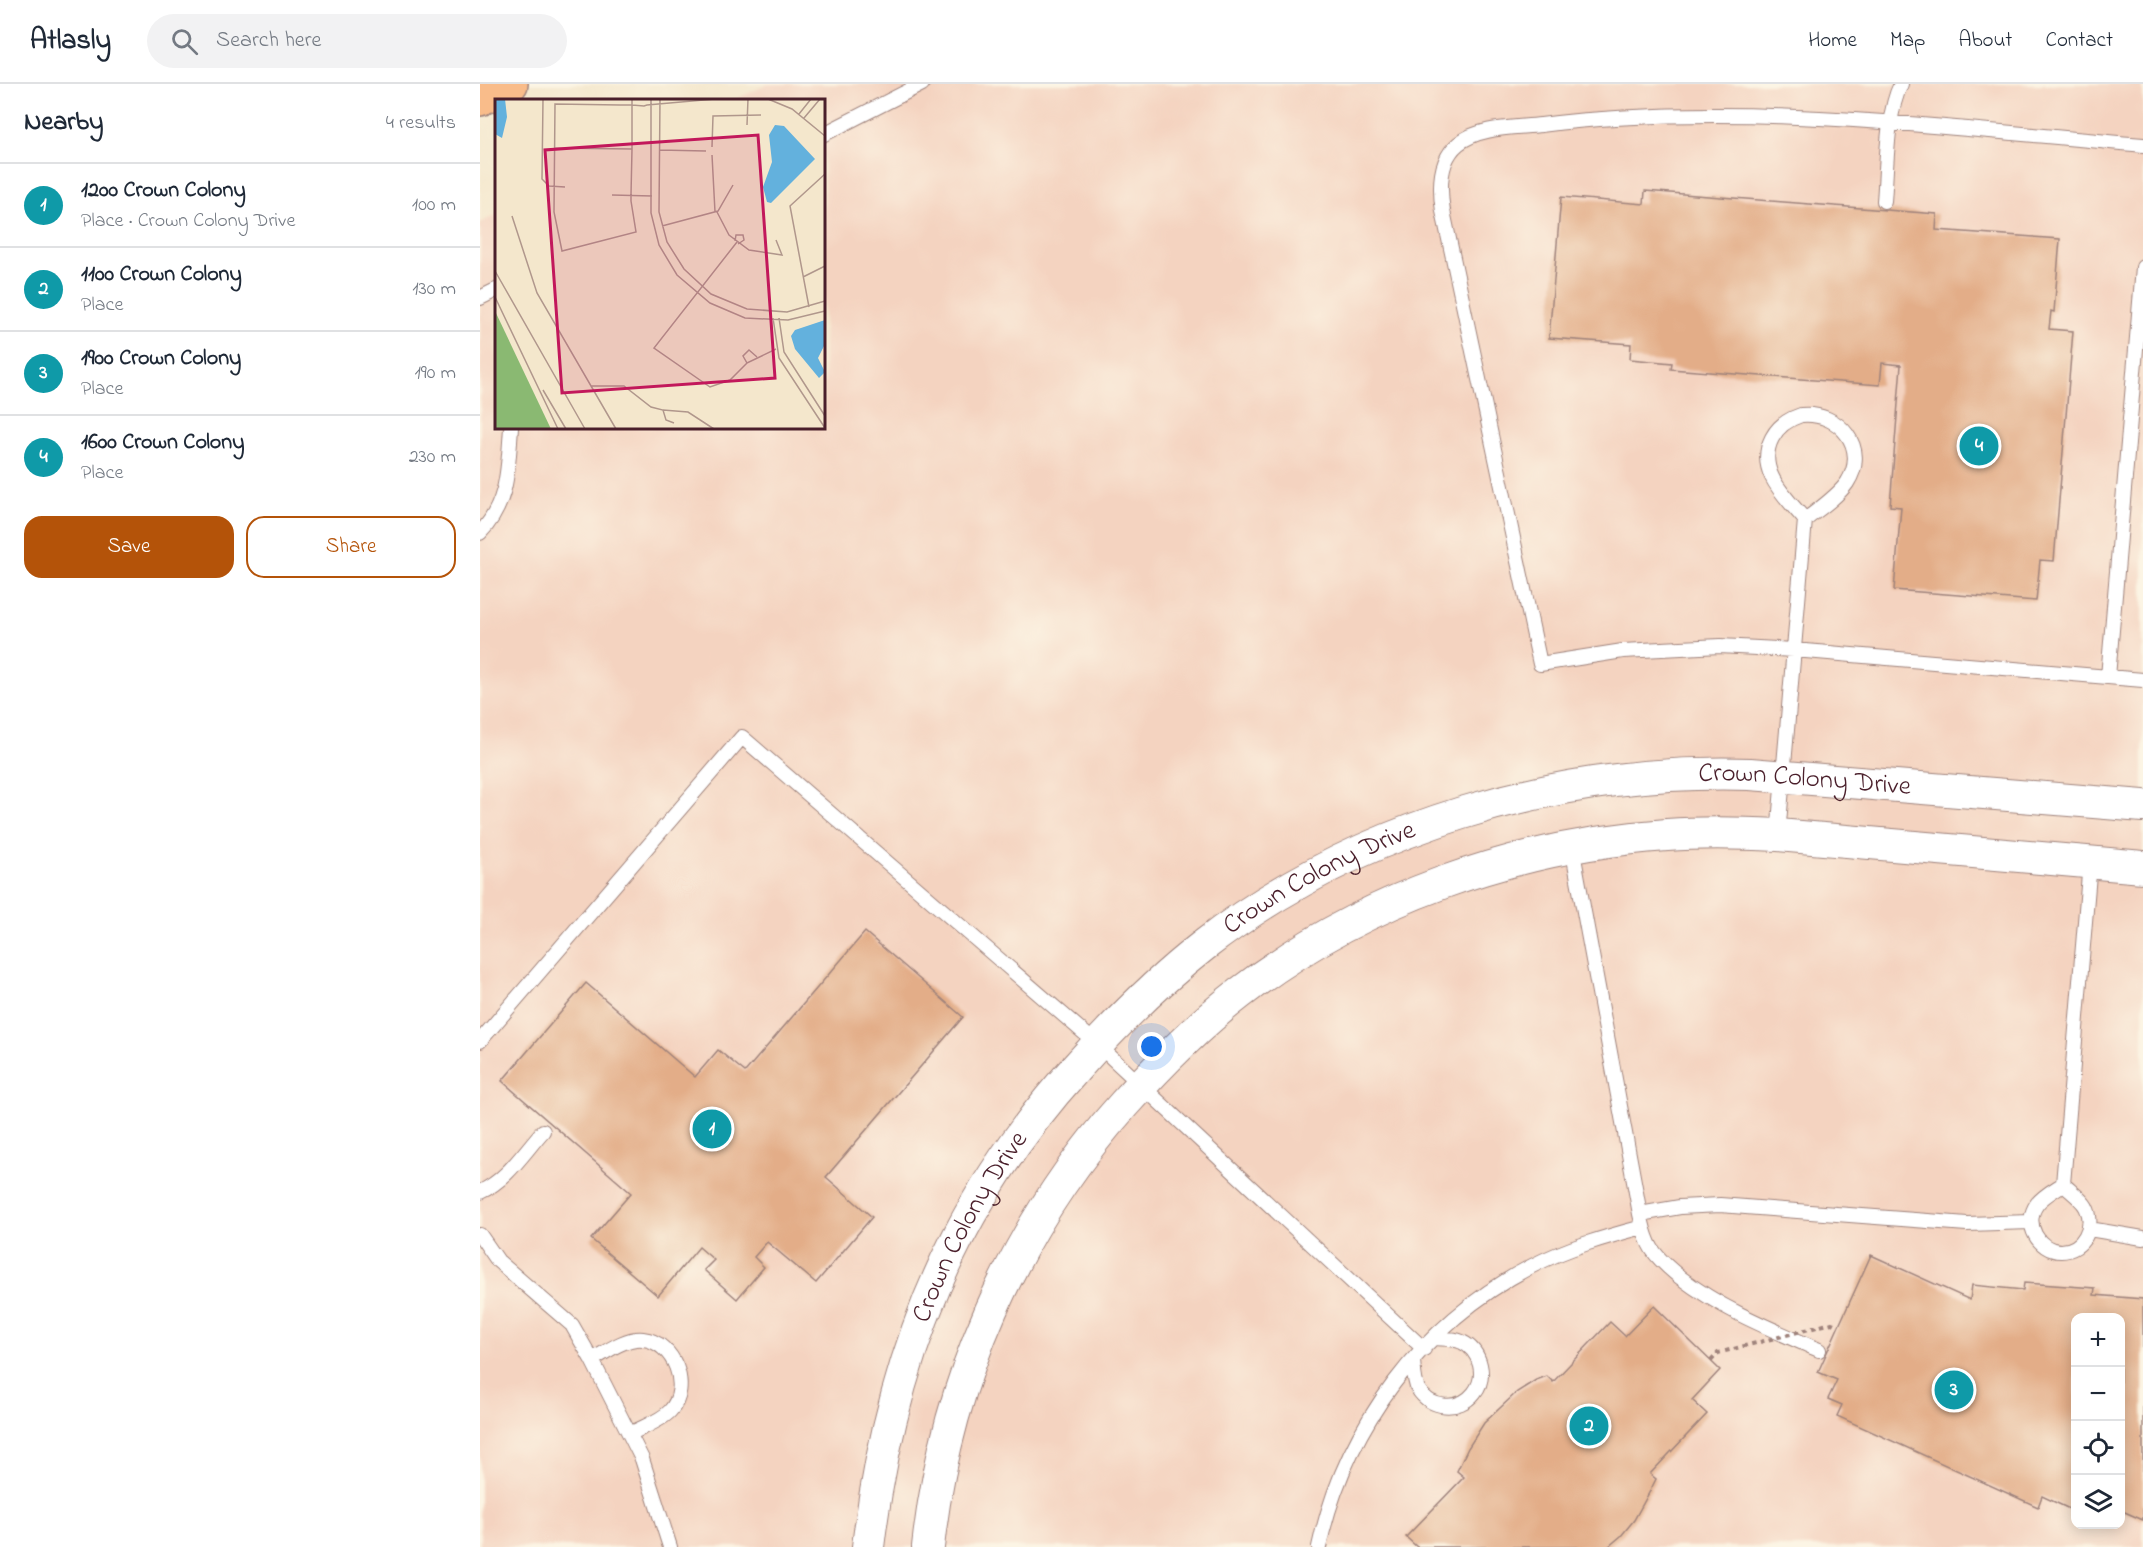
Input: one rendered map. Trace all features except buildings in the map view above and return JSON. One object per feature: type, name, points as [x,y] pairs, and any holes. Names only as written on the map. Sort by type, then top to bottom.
[{"type":"highway","points":[[480,99],[511,84]]},
{"type":"street","name":"Crown Colony Drive","points":[[868,1547],[876,1487],[896,1400],[914,1341],[940,1275],[973,1211],[1004,1160],[1045,1104],[1097,1044],[1158,984],[1231,926],[1306,879],[1385,841],[1468,811],[1609,780],[1662,775],[1720,773],[1783,776],[2143,807]]},
{"type":"street","name":"Crown Colony Drive","points":[[928,1547],[940,1471],[956,1407],[978,1338],[998,1291],[1053,1193],[1085,1149],[1177,1047],[1241,992],[1289,959],[1336,932],[1383,908],[1460,877],[1493,867],[1572,848],[1665,835],[1720,833],[1778,835],[2143,867]]},
{"type":"lane","points":[[825,133],[922,84]]},
{"type":"lane","points":[[1884,201],[1891,123],[1894,103],[1901,84]]},
{"type":"lane","points":[[2143,145],[1781,115],[1720,113],[1621,117],[1569,121],[1485,132],[1471,136],[1459,143],[1448,155],[1441,177],[1443,211],[1540,664],[1592,655],[1720,646],[1794,650],[2143,680]]},
{"type":"lane","points":[[2108,677],[2143,267]]},
{"type":"lane","points":[[480,298],[495,290]]},
{"type":"lane","points":[[1778,835],[1805,520],[1773,480],[1767,466],[1767,452],[1772,437],[1782,425],[1802,415],[1818,415],[1832,420],[1845,431],[1852,445],[1854,461],[1848,482],[1805,520]]},
{"type":"lane","points":[[480,532],[497,510],[506,486],[511,429]]},
{"type":"lane","points":[[480,1041],[742,737],[1097,1044],[1424,1349]]},
{"type":"lane","points":[[1572,848],[1642,1220],[1653,1250],[1661,1260],[1701,1293],[1734,1312],[1819,1350]]},
{"type":"lane","points":[[2063,1184],[2086,1208],[2090,1218],[2085,1237],[2077,1246],[2069,1250],[2058,1251],[2042,1244],[2033,1232],[2031,1222],[2037,1204],[2063,1184],[2090,862]]},
{"type":"lane","points":[[480,1192],[502,1177],[543,1131]]},
{"type":"lane","points":[[1319,1547],[1335,1489],[1356,1442],[1382,1398],[1434,1338],[1475,1301],[1528,1269],[1642,1220],[1680,1207],[1720,1205],[1967,1224],[2031,1222]]},
{"type":"lane","points":[[2089,1228],[2143,1238]]},
{"type":"lane","points":[[480,1235],[498,1261],[572,1325],[630,1434],[650,1479],[670,1547]]},
{"type":"lane","points":[[1413,1361],[1419,1389],[1434,1403],[1445,1406],[1457,1405],[1472,1396],[1481,1374],[1480,1362],[1474,1352],[1460,1341],[1434,1338]]},
{"type":"lane","points":[[592,1360],[627,1342],[642,1339],[660,1346],[674,1362],[679,1373],[680,1384],[677,1400],[672,1409],[630,1434]]},
{"type":"path","points":[[1711,1361],[1718,1353],[1832,1323],[1839,1326]]},
{"type":"shaded area","points":[[768,84],[2143,84],[2143,1547],[480,1547],[480,223],[495,216],[495,429],[825,429],[825,99],[736,99]]},
{"type":"place","name":"1600 Crown Colony","points":[[1979,446]]},
{"type":"place","name":"1200 Crown Colony","points":[[712,1129]]},
{"type":"place","name":"1900 Crown Colony","points":[[1954,1390]]},
{"type":"place","name":"1100 Crown Colony","points":[[1589,1426]]}]
